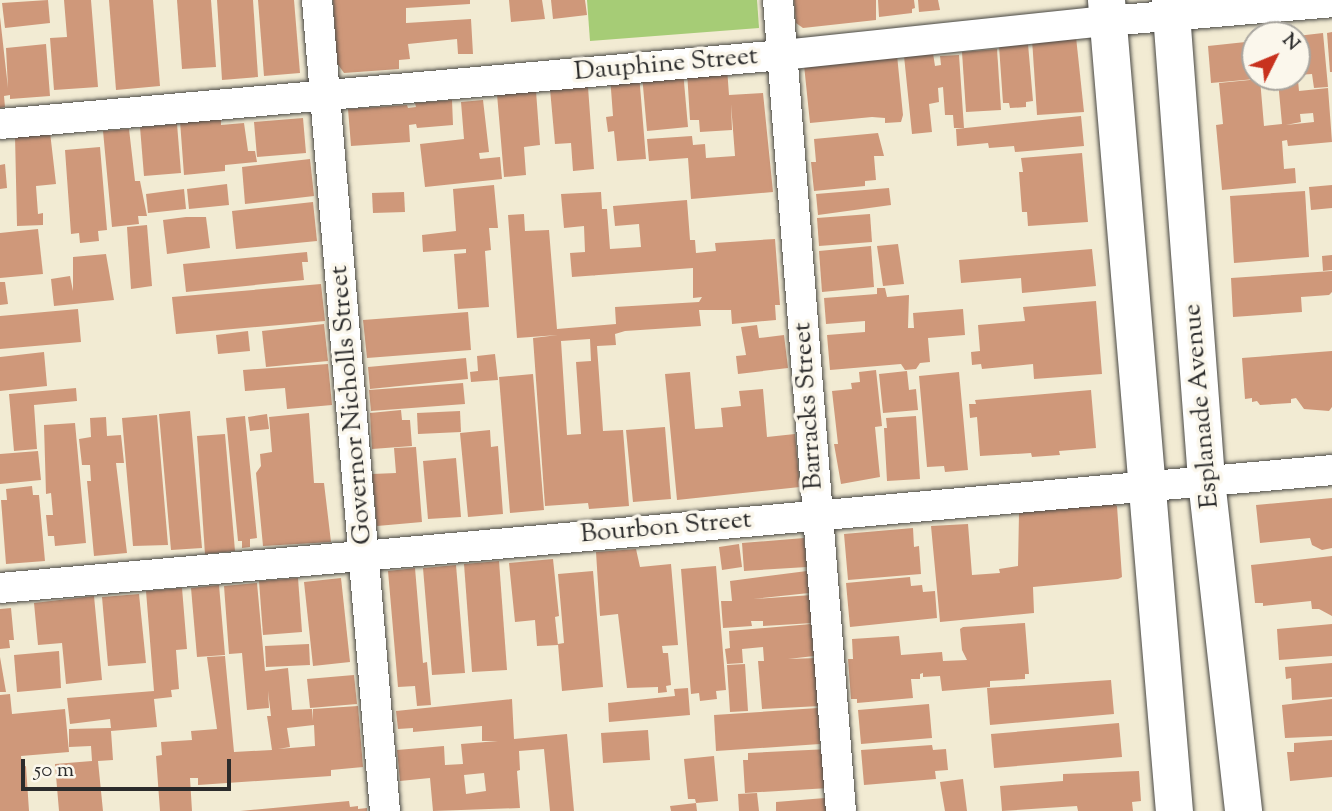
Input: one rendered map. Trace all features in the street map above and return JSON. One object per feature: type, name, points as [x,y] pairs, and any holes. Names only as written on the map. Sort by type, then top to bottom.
[{"type":"street","name":"Governor Nicholls Street","points":[[317,0],[366,555],[385,811]]},
{"type":"street","name":"Barracks Street","points":[[778,0],[841,811]]},
{"type":"street","name":"Dauphine Street","points":[[0,124],[782,55],[1107,11],[1332,2]]},
{"type":"street","name":"Esplanade Avenue","points":[[1171,9],[1206,480],[1243,811]]},
{"type":"street","points":[[1107,11],[1174,811]]},
{"type":"street","name":"Bourbon Street","points":[[0,587],[1332,470]]},
{"type":"green space","points":[[587,0],[757,0],[759,28],[590,41]]},
{"type":"building","points":[[48,0],[50,23],[5,28],[2,3]]},
{"type":"building","points":[[64,0],[91,0],[98,87],[54,90],[50,38],[67,37]]},
{"type":"building","points":[[109,0],[153,0],[160,86],[116,90]]},
{"type":"building","points":[[177,0],[211,0],[216,67],[182,69]]},
{"type":"building","points":[[217,0],[253,0],[258,77],[222,80]]},
{"type":"building","points":[[258,0],[294,0],[300,73],[264,76]]},
{"type":"building","points":[[333,0],[470,0],[470,4],[406,8],[406,23],[471,19],[473,54],[458,54],[457,39],[408,44],[410,59],[399,60],[399,69],[344,73],[337,63]]},
{"type":"building","points":[[509,0],[542,0],[545,19],[511,22]]},
{"type":"building","points":[[551,0],[585,0],[587,15],[553,19]]},
{"type":"building","points":[[794,0],[876,0],[876,20],[803,28],[796,23]]},
{"type":"building","points":[[878,0],[914,0],[915,8],[912,13],[879,17]]},
{"type":"building","points":[[918,0],[938,0],[940,10],[919,12]]},
{"type":"building","points":[[0,17],[8,88],[6,48],[46,44],[50,96],[10,99],[10,95],[4,96],[5,107],[0,108]]},
{"type":"building","points":[[1332,32],[1332,72],[1330,72],[1327,33]]},
{"type":"building","points":[[1323,33],[1328,87],[1314,88],[1311,74],[1311,34]]},
{"type":"building","points":[[1076,37],[1084,112],[1037,115],[1032,39]]},
{"type":"building","points":[[1241,42],[1241,80],[1211,83],[1208,46]]},
{"type":"building","points":[[1028,44],[1033,101],[1026,102],[1026,107],[1010,108],[1009,103],[1003,103],[999,46]]},
{"type":"building","points":[[997,49],[1001,110],[966,112],[962,52]]},
{"type":"building","points":[[933,53],[935,66],[941,65],[940,56],[959,55],[964,128],[954,128],[953,115],[945,115],[943,87],[938,88],[939,102],[929,104],[932,132],[912,134],[904,56]]},
{"type":"building","points":[[897,55],[903,115],[901,122],[885,123],[885,118],[872,117],[810,123],[804,65]]},
{"type":"building","points":[[727,68],[729,95],[763,93],[773,192],[691,199],[688,158],[649,161],[647,139],[692,136],[693,145],[705,144],[706,158],[735,156],[731,104],[732,130],[700,132],[699,120],[690,120],[687,71]]},
{"type":"building","points":[[683,71],[688,127],[647,131],[642,75]]},
{"type":"building","points":[[639,74],[646,159],[617,161],[614,131],[608,132],[606,117],[613,116],[610,76]]},
{"type":"building","points":[[1241,81],[1241,91],[1261,91],[1264,126],[1282,124],[1279,91],[1328,88],[1332,142],[1288,146],[1287,140],[1282,141],[1284,169],[1295,168],[1296,183],[1222,190],[1216,125],[1223,124],[1219,83]],"holes":[[[1313,113],[1314,122],[1286,125],[1301,122],[1300,114]]]},
{"type":"building","points":[[588,87],[594,169],[573,171],[571,143],[555,144],[550,89]]},
{"type":"building","points":[[536,91],[540,145],[524,147],[526,175],[504,177],[497,94]]},
{"type":"building","points":[[452,100],[453,125],[417,128],[416,124],[409,125],[410,142],[351,146],[348,109],[407,105],[408,108],[416,107],[415,103]]},
{"type":"building","points":[[483,100],[489,152],[479,153],[480,159],[500,157],[502,179],[425,187],[420,144],[464,139],[461,102]]},
{"type":"building","points":[[1081,116],[1084,146],[1015,152],[1014,146],[989,148],[988,143],[957,146],[956,129]]},
{"type":"building","points":[[221,117],[221,125],[244,123],[248,151],[255,151],[257,162],[225,165],[225,171],[184,175],[180,121]]},
{"type":"building","points":[[303,118],[306,153],[257,157],[254,122]]},
{"type":"building","points":[[177,124],[181,173],[144,176],[140,127]]},
{"type":"building","points":[[129,129],[135,181],[140,181],[147,216],[138,216],[139,224],[112,227],[103,131]]},
{"type":"building","points":[[50,132],[56,184],[36,186],[38,214],[43,213],[43,225],[17,226],[15,136]]},
{"type":"building","points":[[878,133],[884,156],[874,156],[876,180],[865,181],[865,186],[814,191],[811,162],[816,162],[814,139]]},
{"type":"building","points":[[100,147],[107,230],[98,231],[99,241],[80,243],[79,233],[71,234],[65,150]]},
{"type":"building","points":[[1082,153],[1088,222],[1028,226],[1027,212],[1022,212],[1019,172],[1023,172],[1021,158]]},
{"type":"building","points":[[310,159],[314,196],[245,204],[242,167]]},
{"type":"building","points":[[5,164],[7,188],[0,189],[0,165]]},
{"type":"building","points":[[227,184],[229,205],[189,209],[187,189]]},
{"type":"building","points":[[494,185],[498,228],[489,228],[491,250],[485,251],[489,307],[458,309],[454,254],[466,253],[466,249],[423,252],[422,235],[456,231],[453,189]]},
{"type":"building","points":[[1332,185],[1332,208],[1311,210],[1309,187]]},
{"type":"building","points":[[889,188],[891,205],[818,215],[816,194]]},
{"type":"building","points":[[184,189],[186,209],[148,213],[146,194]]},
{"type":"building","points":[[1305,191],[1309,257],[1234,263],[1230,196]]},
{"type":"building","points":[[404,192],[405,212],[373,213],[372,193]]},
{"type":"building","points":[[601,192],[602,209],[607,209],[610,249],[641,247],[639,224],[615,226],[613,206],[687,200],[690,240],[695,240],[696,253],[716,251],[715,243],[775,239],[780,305],[775,305],[776,320],[732,324],[731,310],[699,310],[701,326],[625,331],[615,334],[616,345],[597,346],[603,431],[623,430],[629,506],[589,509],[588,503],[545,506],[533,338],[558,335],[517,338],[508,215],[524,214],[525,231],[549,230],[557,329],[616,324],[615,307],[699,302],[702,297],[693,298],[693,268],[572,277],[570,253],[585,252],[584,226],[564,228],[561,194]],"holes":[[[590,339],[591,361],[576,362],[581,434],[567,435],[561,341]]]},
{"type":"building","points":[[313,202],[317,241],[236,249],[232,211]]},
{"type":"building","points":[[870,214],[872,242],[819,246],[817,218]]},
{"type":"building","points":[[206,217],[210,248],[167,254],[163,220]]},
{"type":"building","points":[[147,225],[152,286],[131,289],[127,227]]},
{"type":"building","points":[[38,229],[43,274],[0,278],[0,233]]},
{"type":"building","points":[[898,244],[904,284],[883,286],[877,246]]},
{"type":"building","points":[[871,246],[874,287],[822,292],[819,251]]},
{"type":"building","points":[[1092,249],[1096,286],[1022,293],[1021,278],[961,283],[959,260]]},
{"type":"building","points":[[307,252],[308,262],[302,262],[304,280],[186,292],[183,264]]},
{"type":"building","points":[[106,254],[114,300],[54,306],[51,279],[70,276],[73,291],[73,257]]},
{"type":"building","points":[[1332,255],[1332,270],[1323,271],[1322,256]]},
{"type":"building","points":[[1332,271],[1332,292],[1329,295],[1301,297],[1302,312],[1233,317],[1231,278]]},
{"type":"building","points":[[0,282],[5,282],[8,304],[0,305]]},
{"type":"building","points":[[321,284],[325,321],[176,334],[172,297]]},
{"type":"building","points":[[877,288],[885,288],[887,297],[909,295],[908,328],[914,328],[913,313],[963,309],[965,335],[928,338],[930,362],[920,363],[916,369],[905,370],[901,364],[830,370],[827,335],[865,332],[865,321],[826,324],[824,298],[877,294]]},
{"type":"building","points":[[1096,301],[1102,374],[1034,379],[1033,364],[982,369],[981,364],[972,365],[971,352],[980,351],[978,325],[1025,321],[1023,307]]},
{"type":"building","points":[[78,309],[81,342],[0,349],[0,316]]},
{"type":"building","points":[[468,312],[471,350],[367,358],[363,320]]},
{"type":"building","points":[[324,324],[328,361],[266,367],[262,331]]},
{"type":"building","points":[[757,325],[759,338],[784,335],[788,368],[738,374],[736,356],[746,355],[741,327]]},
{"type":"building","points":[[248,331],[250,351],[218,354],[216,335]]},
{"type":"building","points":[[1332,351],[1332,407],[1329,411],[1304,409],[1296,398],[1291,399],[1291,403],[1260,405],[1257,401],[1252,402],[1252,398],[1245,399],[1242,358]]},
{"type":"building","points":[[44,352],[47,386],[0,391],[0,357]]},
{"type":"building","points":[[495,354],[498,380],[471,382],[470,372],[478,371],[477,356]]},
{"type":"building","points":[[466,358],[468,379],[370,389],[368,367]]},
{"type":"building","points":[[328,364],[332,405],[287,409],[285,388],[245,391],[243,370]]},
{"type":"building","points":[[876,370],[882,426],[875,427],[880,477],[841,484],[834,444],[838,444],[832,391],[852,389],[851,383],[860,382],[859,372]]},
{"type":"building","points":[[907,371],[909,390],[916,389],[918,410],[883,413],[879,374]]},
{"type":"building","points":[[690,372],[695,429],[723,427],[721,408],[741,406],[739,391],[763,389],[767,437],[795,434],[800,487],[677,500],[665,374]]},
{"type":"building","points":[[959,372],[968,470],[945,472],[944,466],[927,467],[919,376]]},
{"type":"building","points":[[533,374],[544,510],[510,513],[499,377]]},
{"type":"building","points":[[463,383],[465,404],[371,411],[369,390]]},
{"type":"building","points":[[76,388],[77,401],[34,405],[37,449],[14,451],[9,394]]},
{"type":"building","points":[[1091,390],[1096,448],[1059,451],[1060,455],[1032,457],[1031,453],[980,456],[977,417],[970,418],[969,404],[976,404],[975,400]]},
{"type":"building","points":[[401,410],[402,420],[410,420],[412,446],[372,449],[370,413]]},
{"type":"building","points":[[190,411],[202,548],[171,550],[159,414]]},
{"type":"building","points":[[460,411],[461,432],[418,434],[417,413]]},
{"type":"building","points":[[309,413],[314,483],[324,483],[331,542],[263,546],[256,473],[261,466],[260,454],[272,452],[269,417]]},
{"type":"building","points":[[267,414],[269,429],[250,431],[248,417]]},
{"type":"building","points":[[157,415],[168,545],[133,546],[122,418]]},
{"type":"building","points":[[245,416],[257,538],[250,539],[250,547],[242,548],[242,541],[238,541],[226,418]]},
{"type":"building","points":[[916,416],[920,479],[887,481],[884,428],[887,428],[886,418]]},
{"type":"building","points":[[106,417],[107,436],[121,435],[124,463],[116,463],[127,553],[94,556],[87,481],[91,481],[90,465],[82,465],[79,439],[91,437],[90,418]]},
{"type":"building","points":[[75,423],[86,543],[55,546],[54,536],[48,536],[46,515],[53,515],[51,493],[46,494],[44,425]]},
{"type":"building","points":[[665,427],[671,499],[633,502],[626,430]]},
{"type":"building","points":[[490,430],[491,447],[498,446],[503,514],[468,517],[460,433]]},
{"type":"building","points":[[225,434],[235,551],[205,554],[197,436]]},
{"type":"building","points":[[416,447],[422,522],[377,526],[372,474],[396,473],[394,448]]},
{"type":"building","points":[[38,451],[41,480],[0,484],[0,454]]},
{"type":"building","points":[[456,458],[461,517],[428,519],[423,461]]},
{"type":"building","points":[[32,486],[33,495],[39,495],[45,561],[6,564],[1,500],[7,500],[6,489]]},
{"type":"building","points":[[1332,498],[1332,548],[1322,550],[1312,545],[1310,538],[1260,543],[1256,505]]},
{"type":"building","points":[[1114,504],[1117,506],[1122,577],[1033,587],[1034,613],[940,622],[931,526],[968,524],[972,575],[1000,573],[999,569],[1018,566],[1019,513]]},
{"type":"building","points":[[913,528],[914,547],[919,546],[921,574],[848,580],[844,534]]},
{"type":"building","points":[[804,538],[807,567],[744,571],[742,543]]},
{"type":"building","points":[[739,544],[742,567],[722,570],[719,547]]},
{"type":"building","points":[[636,549],[640,567],[671,564],[678,645],[662,646],[663,653],[668,653],[671,685],[666,686],[667,692],[658,693],[658,687],[627,688],[618,614],[600,616],[596,552]]},
{"type":"building","points":[[1332,556],[1332,616],[1319,609],[1312,609],[1311,601],[1263,606],[1263,603],[1255,603],[1251,565]]},
{"type":"building","points":[[553,559],[559,616],[555,617],[558,645],[537,646],[535,620],[515,622],[509,563]]},
{"type":"building","points":[[499,561],[507,670],[472,672],[464,564]]},
{"type":"building","points":[[456,565],[465,673],[432,675],[423,568]]},
{"type":"building","points":[[716,566],[726,690],[716,691],[717,699],[700,701],[699,693],[691,694],[681,569]]},
{"type":"building","points":[[415,568],[423,663],[427,662],[431,705],[417,706],[415,686],[398,687],[388,571]]},
{"type":"building","points":[[593,571],[603,687],[562,691],[558,644],[564,643],[558,574]]},
{"type":"building","points":[[807,571],[809,593],[753,599],[812,595],[813,623],[763,626],[763,621],[751,621],[752,626],[723,628],[721,601],[732,601],[730,581]]},
{"type":"building","points":[[910,577],[911,586],[922,585],[923,592],[935,591],[937,618],[850,627],[846,583]]},
{"type":"building","points":[[298,578],[302,632],[263,635],[259,581]]},
{"type":"building","points":[[341,578],[350,662],[313,666],[304,582]]},
{"type":"building","points":[[257,583],[265,671],[288,668],[292,710],[312,709],[313,721],[313,709],[358,706],[363,767],[331,770],[331,776],[198,785],[198,778],[190,778],[192,811],[160,811],[156,756],[162,755],[161,742],[192,740],[191,731],[217,729],[207,657],[225,656],[234,752],[272,750],[267,716],[271,716],[268,691],[269,708],[247,710],[242,653],[229,654],[224,586]],"holes":[[[314,725],[315,746],[278,749],[290,747],[287,728]]]},
{"type":"building","points":[[219,585],[225,655],[197,657],[191,588]]},
{"type":"building","points":[[182,588],[187,649],[176,650],[179,689],[171,690],[172,697],[154,699],[157,727],[111,731],[113,760],[98,761],[103,811],[59,811],[55,764],[92,761],[91,746],[69,747],[69,729],[111,728],[110,719],[70,724],[67,698],[154,691],[146,591]]},
{"type":"building","points":[[139,594],[146,663],[108,666],[102,597]]},
{"type":"building","points":[[94,596],[102,680],[66,684],[62,643],[38,645],[34,603]]},
{"type":"building","points":[[11,608],[14,640],[9,640],[10,648],[0,649],[0,609]]},
{"type":"building","points":[[1025,623],[1029,674],[1025,674],[1025,679],[990,681],[990,687],[942,691],[940,676],[923,677],[923,673],[920,674],[920,679],[911,679],[913,698],[857,703],[857,699],[851,699],[848,659],[853,659],[852,639],[899,636],[901,655],[942,652],[943,661],[967,660],[962,650],[960,629],[963,627]]},
{"type":"building","points":[[811,624],[814,656],[788,659],[817,658],[820,706],[762,709],[758,661],[764,661],[763,647],[742,649],[743,663],[727,664],[725,649],[730,648],[729,631]]},
{"type":"building","points":[[1332,624],[1332,656],[1279,660],[1277,629]]},
{"type":"building","points":[[309,644],[310,665],[266,667],[265,646]]},
{"type":"building","points":[[59,651],[61,688],[17,692],[14,655]]},
{"type":"building","points":[[0,657],[6,692],[0,692]]},
{"type":"building","points":[[1332,663],[1332,697],[1292,700],[1291,678],[1286,679],[1285,667]]},
{"type":"building","points":[[745,664],[748,711],[730,712],[727,665]]},
{"type":"building","points":[[354,675],[357,704],[310,708],[307,679]]},
{"type":"building","points":[[1111,680],[1114,714],[990,725],[987,688]]},
{"type":"building","points":[[688,688],[690,715],[609,722],[608,703],[675,696],[674,689]]},
{"type":"building","points":[[10,694],[12,714],[65,709],[69,752],[21,756],[22,767],[26,766],[29,811],[0,811],[0,695]]},
{"type":"building","points":[[512,699],[514,739],[567,734],[574,811],[550,811],[544,749],[519,751],[520,770],[517,771],[520,808],[433,811],[430,778],[400,781],[397,750],[444,746],[445,765],[463,764],[461,744],[498,741],[482,741],[482,726],[413,732],[413,728],[398,729],[396,711]],"holes":[[[484,773],[486,791],[466,794],[464,775]]]},
{"type":"building","points":[[1332,699],[1332,736],[1285,738],[1282,705]]},
{"type":"building","points":[[929,704],[932,738],[861,744],[858,710]]},
{"type":"building","points":[[818,708],[820,744],[716,751],[714,715]]},
{"type":"building","points":[[1119,723],[1122,757],[994,768],[991,734]]},
{"type":"building","points":[[648,730],[650,760],[603,763],[601,733]]},
{"type":"building","points":[[1332,740],[1332,777],[1290,781],[1287,752],[1294,752],[1294,743]]},
{"type":"building","points":[[932,745],[933,750],[946,749],[948,770],[935,771],[936,779],[864,785],[861,750]]},
{"type":"building","points":[[829,749],[829,788],[745,793],[743,760],[748,760],[748,753]]},
{"type":"building","points":[[714,756],[718,801],[696,803],[695,799],[688,799],[684,759]]},
{"type":"building","points":[[1139,771],[1141,801],[1132,802],[1133,811],[1078,811],[1077,806],[1002,811],[1000,786],[1063,781],[1063,774]]},
{"type":"building","points":[[963,779],[967,811],[945,811],[940,782]]},
{"type":"building","points":[[757,793],[759,811],[739,811],[738,794]]},
{"type":"building","points":[[825,798],[826,811],[776,811],[776,802]]},
{"type":"building","points":[[349,801],[350,807],[367,808],[367,811],[240,811]]},
{"type":"building","points":[[696,803],[697,811],[671,811],[670,806]]}]
